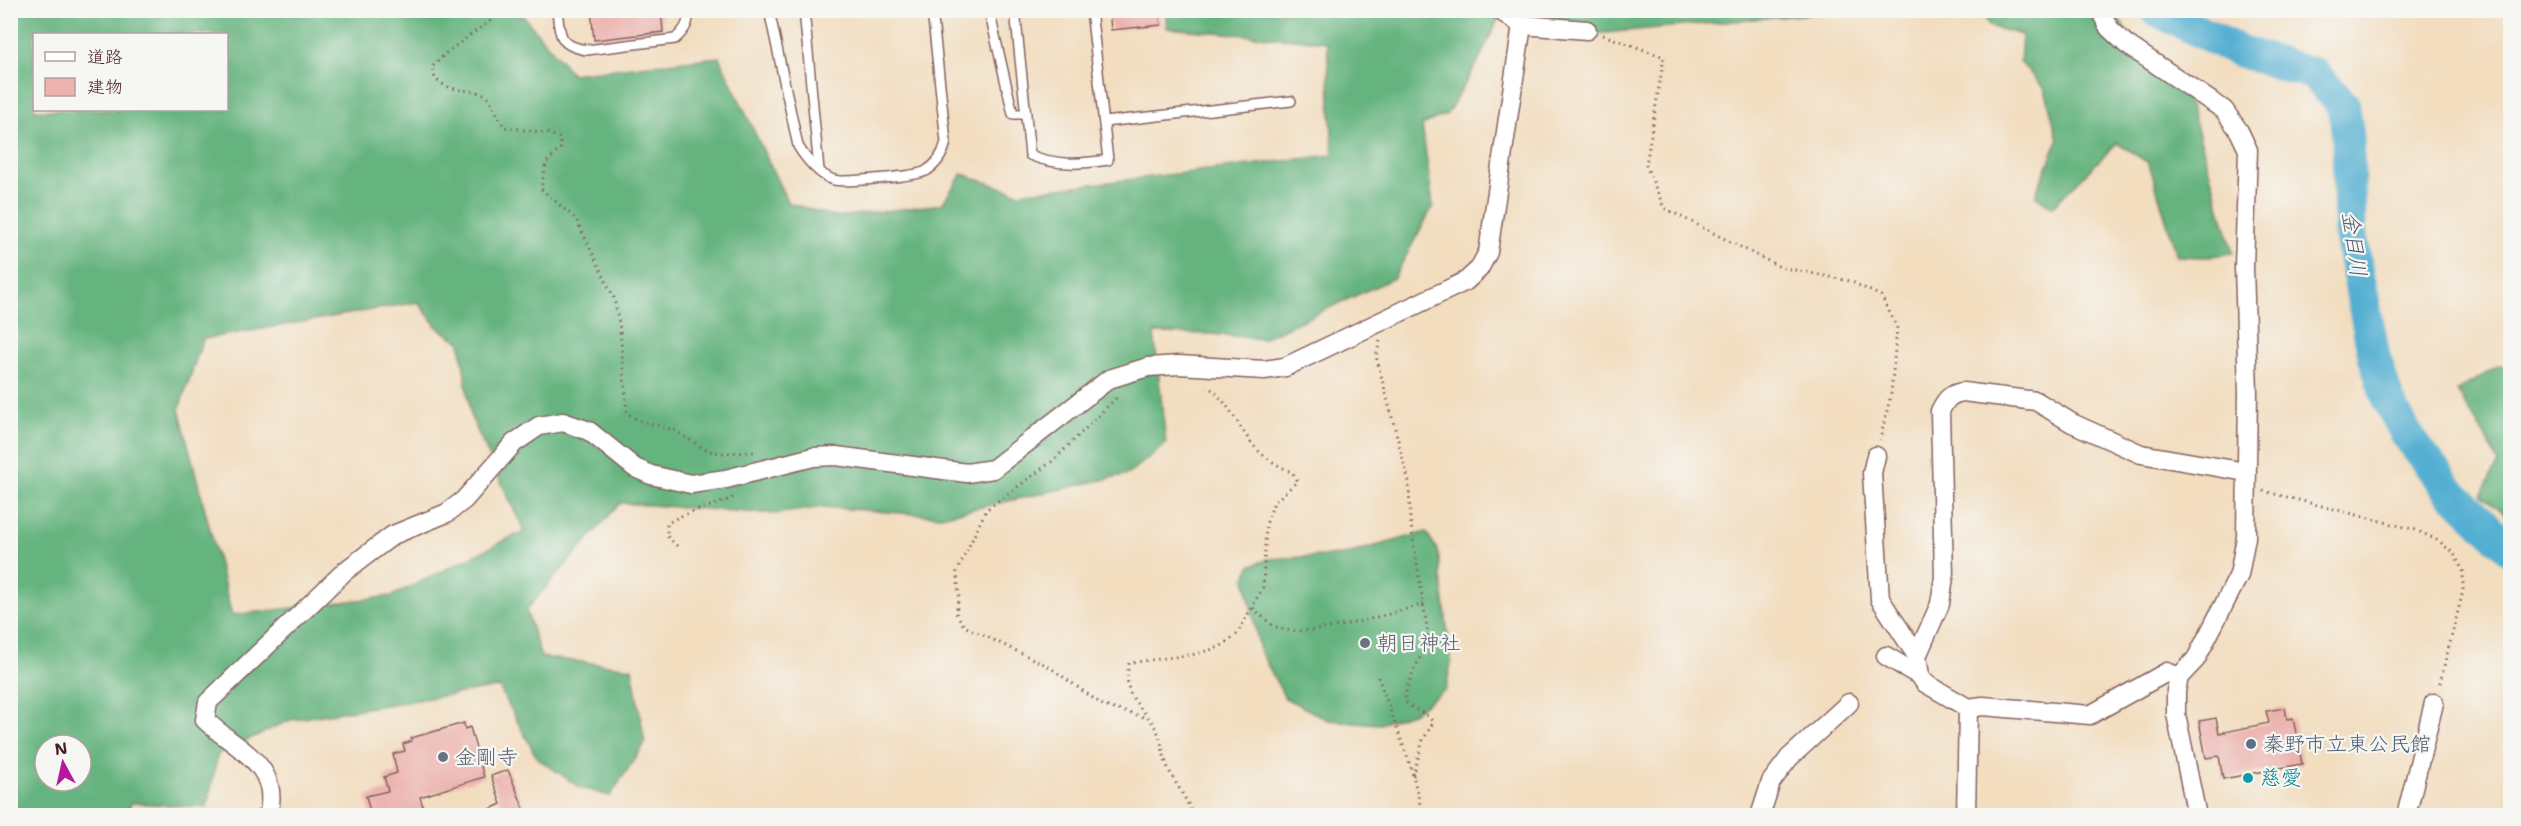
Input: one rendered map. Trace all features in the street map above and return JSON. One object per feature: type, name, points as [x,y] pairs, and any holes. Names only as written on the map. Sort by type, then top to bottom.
[{"type":"street","points":[[1499,10],[1522,25],[1587,30]]},
{"type":"street","points":[[2100,10],[2109,28],[2126,44],[2224,110],[2239,131],[2248,150],[2244,267],[2248,392],[2246,537],[2239,575],[2196,658],[2179,676],[2176,714],[2197,816]]},
{"type":"street","points":[[268,816],[271,803],[266,775],[254,758],[221,736],[205,720],[208,702],[345,571],[393,535],[447,513],[464,500],[514,443],[539,426],[563,422],[589,431],[635,468],[651,476],[691,484],[726,479],[813,457],[836,456],[967,473],[993,469],[1109,379],[1148,367],[1179,365],[1264,370],[1285,367],[1466,281],[1479,269],[1488,252],[1522,25]]},
{"type":"street","points":[[1917,656],[1940,604],[1944,577],[1940,411],[1946,399],[1954,393],[2036,401],[2072,423],[2141,454],[2246,479]]},
{"type":"street","points":[[1876,456],[1872,473],[1880,599],[1917,656],[1920,676],[1925,684],[1968,708],[1983,706],[2091,716],[2167,672],[2179,676]]},
{"type":"street","points":[[1886,656],[1920,676]]},
{"type":"street","points":[[1760,816],[1771,782],[1789,758],[1849,703]]},
{"type":"street","points":[[2406,816],[2434,703]]},
{"type":"street","points":[[1966,816],[1968,708]]},
{"type":"lane","points":[[557,10],[560,35],[564,43],[575,49],[587,50],[675,39],[684,31],[689,19],[688,10]]},
{"type":"lane","points":[[770,10],[798,146],[804,157],[833,180],[855,181],[924,173],[943,155],[946,142],[932,10]]},
{"type":"lane","points":[[804,10],[819,170]]},
{"type":"lane","points":[[989,10],[1013,114],[1026,114]]},
{"type":"lane","points":[[1015,10],[1030,155],[1042,160],[1077,165],[1108,160],[1091,10]]},
{"type":"lane","points":[[1104,122],[1291,101]]},
{"type":"path","points":[[505,10],[447,52],[432,67],[435,79],[448,89],[473,90],[487,95],[504,127],[547,133],[560,138],[561,148],[546,163],[542,189],[576,219],[614,298],[620,329],[627,413],[637,420],[674,430],[708,451],[773,453],[776,466]]},
{"type":"path","points":[[1587,30],[1664,57],[1646,165],[1664,208],[1780,267],[1850,281],[1881,296],[1897,327],[1891,394],[1876,456]]},
{"type":"path","points":[[1394,315],[1394,329],[1380,341],[1376,356],[1409,482],[1410,519],[1428,633],[1426,648],[1406,687],[1405,701],[1411,708],[1431,717],[1433,723],[1423,740],[1413,776]]},
{"type":"path","points":[[1179,365],[1217,392],[1255,448],[1276,464],[1293,473],[1297,482],[1274,502],[1266,525],[1263,587],[1236,634],[1220,647],[1196,654],[1129,663],[1126,676],[1129,695],[1158,733],[1170,771],[1189,803],[1192,816]]},
{"type":"path","points":[[1117,398],[1054,460],[986,510],[957,572],[959,595],[956,613],[964,626],[1048,666],[1104,706],[1146,717]]},
{"type":"path","points":[[2246,479],[2416,530],[2439,541],[2454,554],[2463,571],[2463,591],[2434,703]]},
{"type":"path","points":[[677,546],[667,536],[667,524],[679,516],[714,507],[742,493]]},
{"type":"path","points":[[1252,608],[1275,626],[1296,632],[1342,625],[1424,604]]},
{"type":"path","points":[[1378,677],[1413,776],[1423,816]]},
{"type":"green space","points":[[10,11],[519,11],[572,74],[719,57],[788,203],[836,217],[942,204],[962,174],[1018,193],[1333,155],[1327,42],[1167,28],[1165,11],[1502,11],[1478,62],[1447,114],[1422,125],[1433,206],[1394,278],[1262,339],[1212,334],[1154,333],[1166,444],[1128,474],[941,516],[823,507],[775,514],[620,503],[526,610],[541,657],[632,668],[645,743],[610,796],[581,788],[537,758],[499,687],[290,720],[218,754],[207,807],[131,803],[126,816],[11,815]],"holes":[[[418,302],[437,327],[460,342],[471,417],[524,531],[392,596],[232,615],[179,409],[203,339]]]},
{"type":"green space","points":[[1538,11],[1844,11],[1550,38],[1542,13]]},
{"type":"green space","points":[[1982,11],[2114,11],[2128,34],[2176,74],[2193,114],[2233,253],[2205,257],[2177,256],[2149,163],[2117,143],[2052,207],[2035,196],[2058,140],[2045,89],[2020,62],[2022,35],[1989,26]]},
{"type":"green space","points":[[2500,365],[2510,369],[2510,521],[2502,511],[2481,495],[2498,463],[2485,436],[2457,391]]},
{"type":"green space","points":[[1426,532],[1438,551],[1451,661],[1446,689],[1414,712],[1380,724],[1328,720],[1285,698],[1260,651],[1245,578],[1250,566],[1268,559],[1343,555]]},
{"type":"building","points":[[591,10],[661,10],[663,32],[594,40]]},
{"type":"building","points":[[1109,10],[1159,10],[1161,25],[1111,30]]},
{"type":"building","name":"秦野市立東公民館","points":[[2285,708],[2287,719],[2293,718],[2302,764],[2223,779],[2219,756],[2206,758],[2199,721],[2216,718],[2219,733],[2269,723],[2266,711]]},
{"type":"building","points":[[464,723],[465,729],[470,727],[484,777],[420,797],[424,810],[420,811],[422,816],[371,816],[366,796],[388,791],[384,777],[397,773],[393,754],[405,751],[403,744],[412,741],[411,738]]},
{"type":"building","points":[[508,770],[527,816],[475,816],[501,804],[491,776]]},
{"type":"waterway","name":"金目川","points":[[2156,10],[2239,51],[2314,74],[2344,106],[2348,138],[2350,231],[2374,356],[2388,400],[2407,435],[2448,489],[2510,549]]},
{"type":"place","name":"朝日神社","points":[[1365,643]]},
{"type":"place","name":"秦野市立東公民館","points":[[2251,744]]},
{"type":"place","name":"金剛寺","points":[[443,757]]},
{"type":"place","name":"慈愛","points":[[2248,778]]}]
